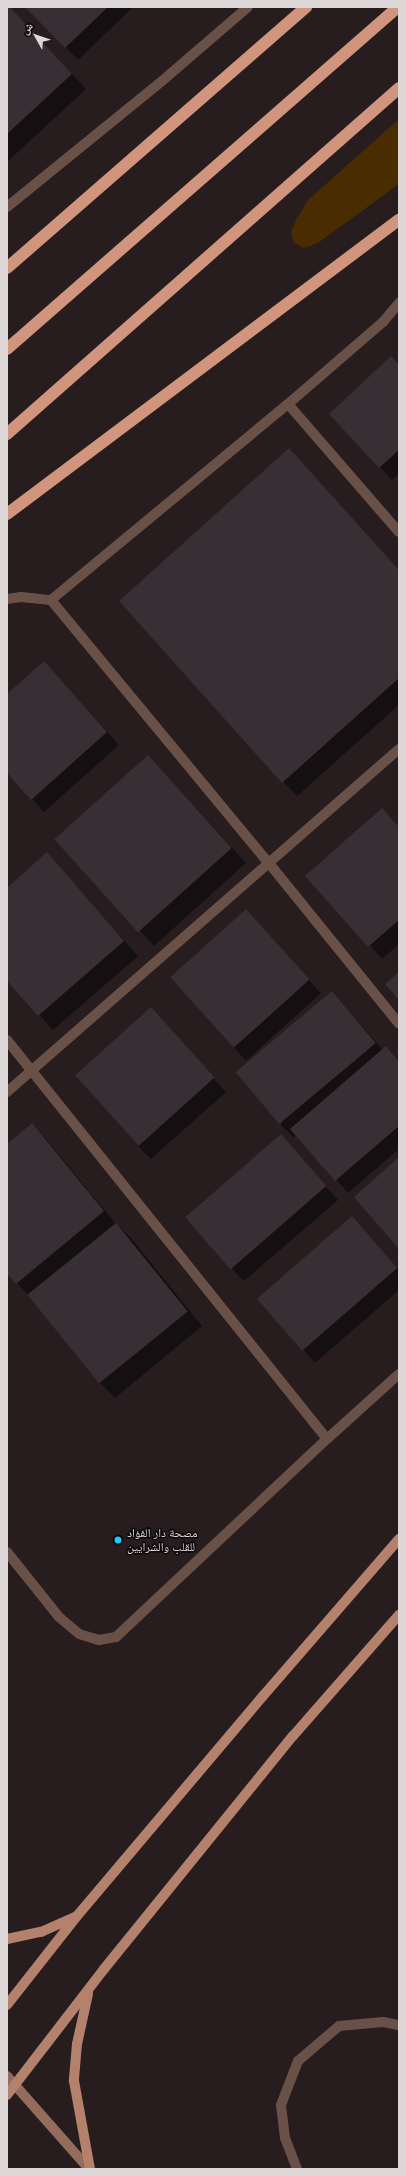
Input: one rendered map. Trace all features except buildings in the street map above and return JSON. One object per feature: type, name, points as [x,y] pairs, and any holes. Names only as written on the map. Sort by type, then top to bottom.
[{"type":"highway","points":[[7,268],[306,7]]},
{"type":"highway","points":[[7,349],[398,7]]},
{"type":"highway","points":[[7,434],[399,88]]},
{"type":"highway","points":[[7,514],[399,220]]},
{"type":"main road","points":[[7,2005],[77,1916],[263,1696],[399,1540]]},
{"type":"main road","points":[[7,2095],[293,1736],[399,1614]]},
{"type":"main road","points":[[7,1940],[41,1932],[77,1916]]},
{"type":"main road","points":[[89,1991],[77,2044],[74,2081],[89,2169]]},
{"type":"street","points":[[7,207],[162,81],[248,7]]},
{"type":"street","points":[[51,600],[288,404],[383,322],[399,303]]},
{"type":"street","points":[[288,404],[399,532]]},
{"type":"street","points":[[7,599],[21,597],[51,600],[268,862],[399,1024]]},
{"type":"street","points":[[7,1092],[268,862],[399,749]]},
{"type":"street","points":[[7,1040],[327,1439]]},
{"type":"street","points":[[7,1552],[59,1617],[79,1634],[99,1640],[116,1637],[327,1439],[399,1374]]},
{"type":"street","points":[[297,2169],[285,2138],[281,2106],[298,2061],[339,2026],[383,2022],[399,2025]]},
{"type":"street","points":[[7,2076],[89,2169]]},
{"type":"shaded area","points":[[399,119],[399,184],[318,243],[304,248],[294,243],[291,232],[296,220],[308,200]]},
{"type":"place","name":"مصحة دار الفؤاد للقلب والشرايين","points":[[118,1540]]}]
